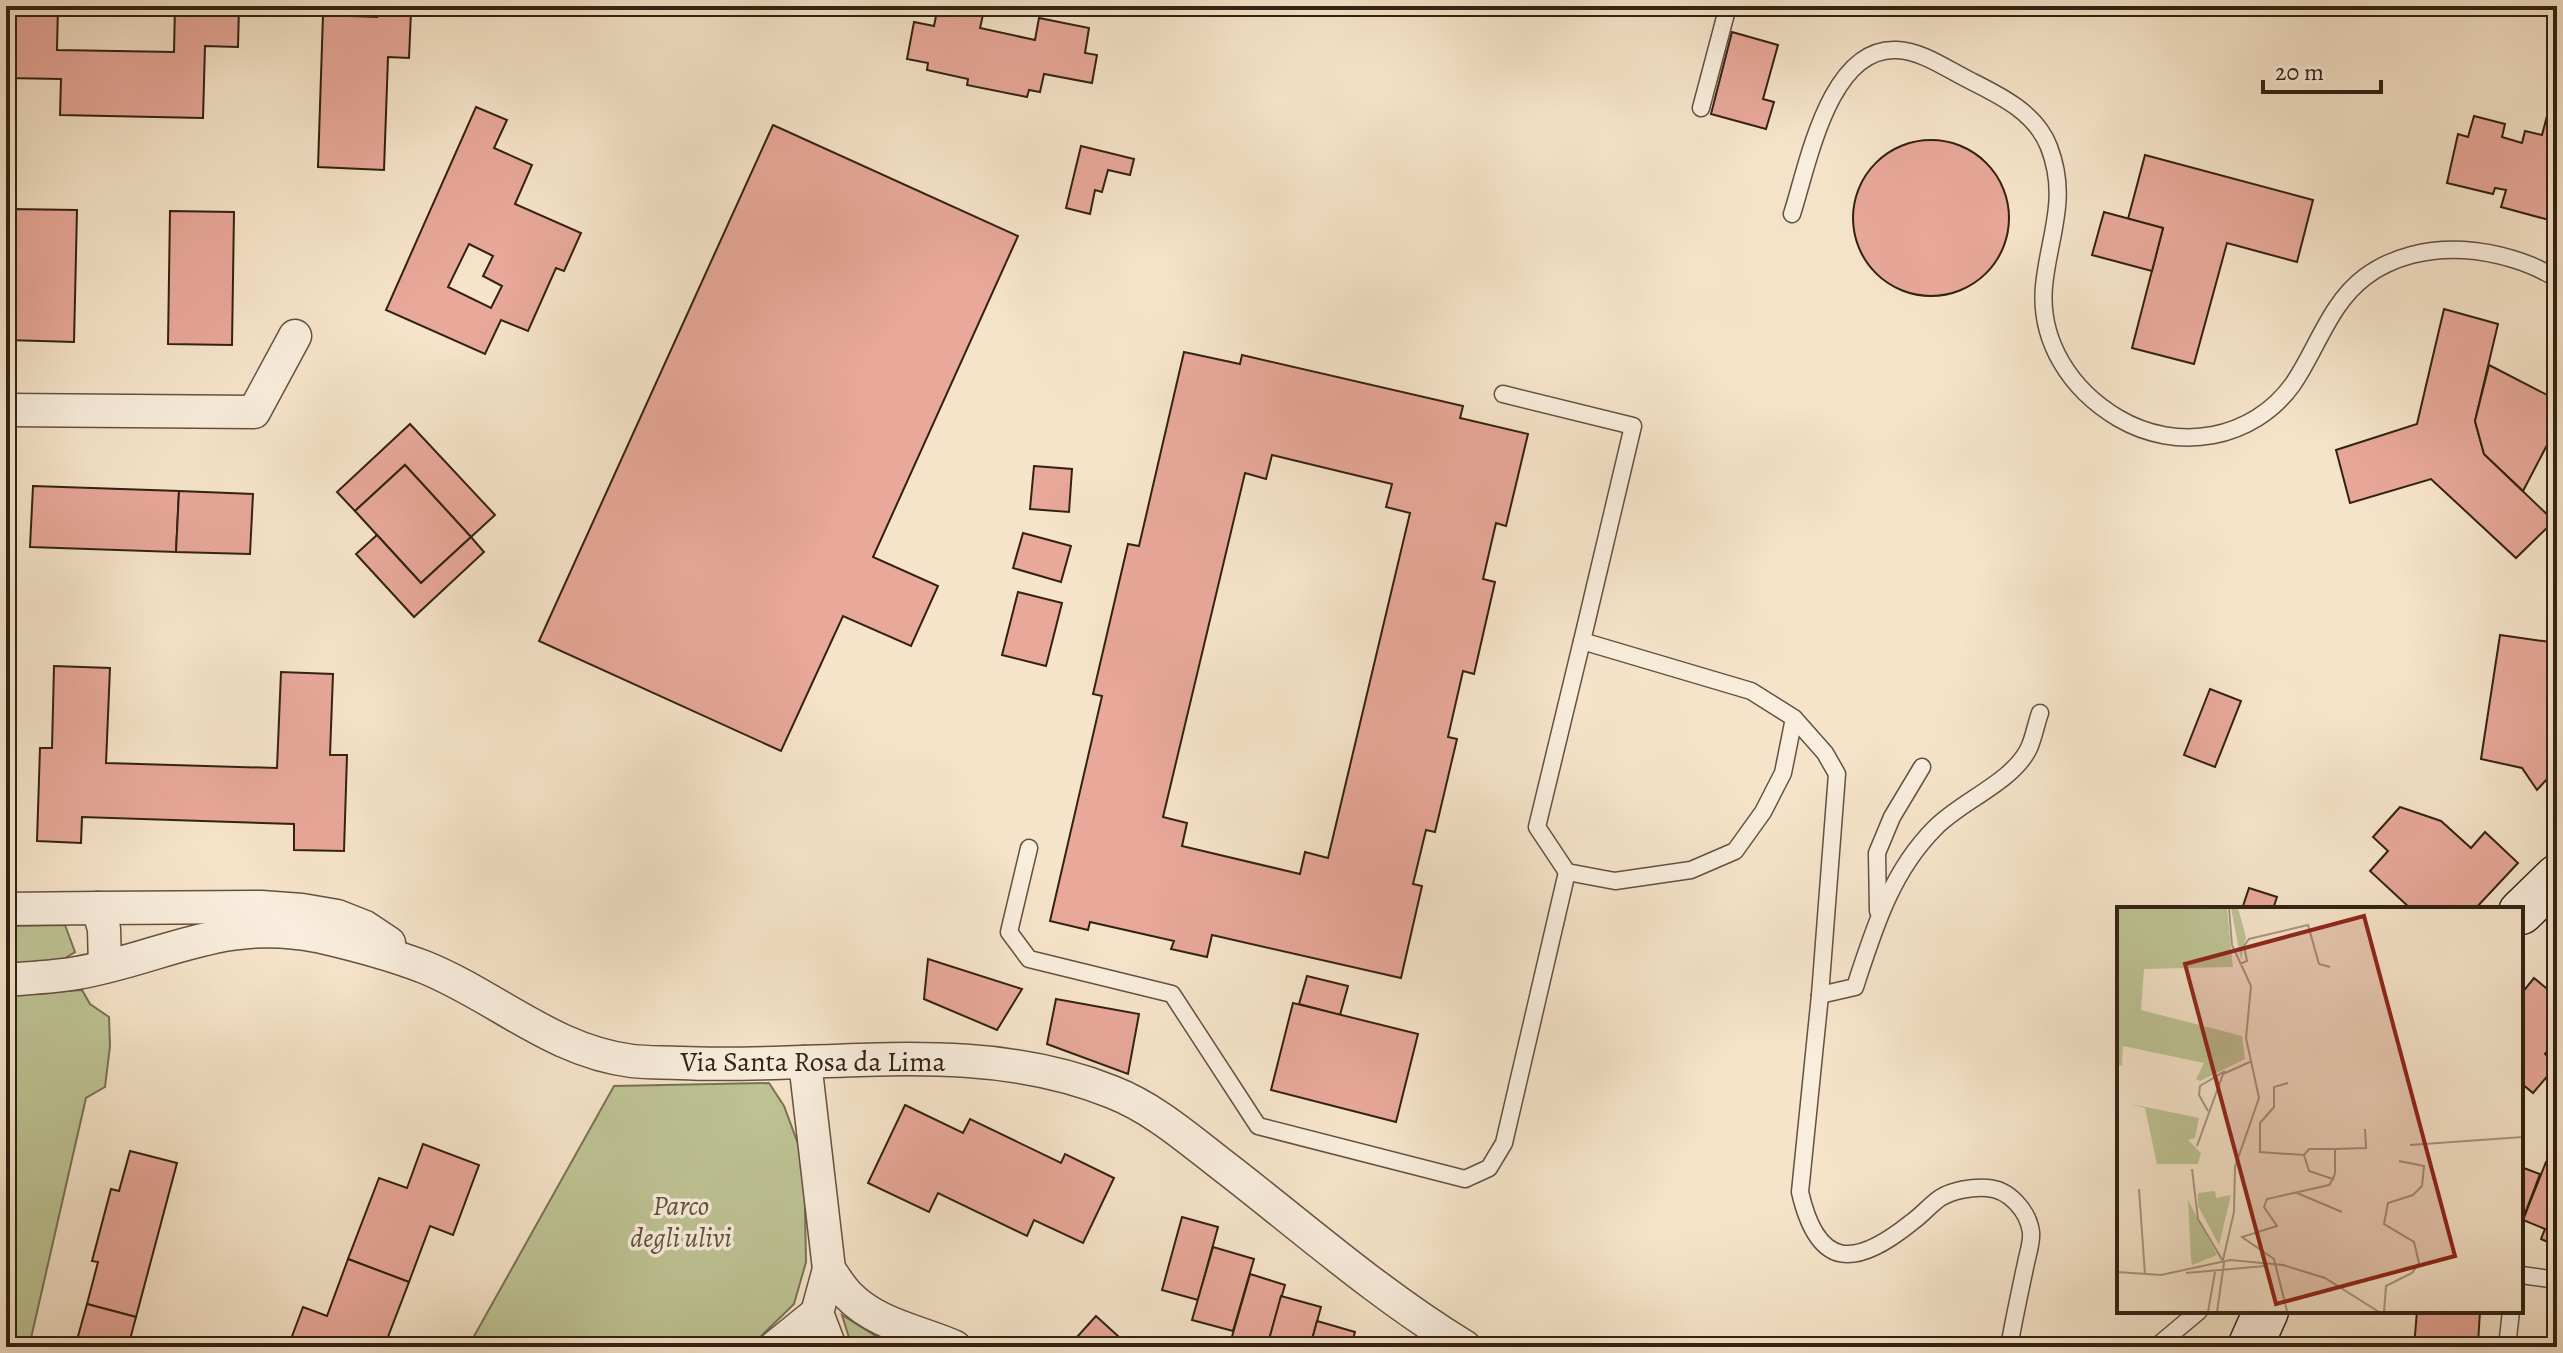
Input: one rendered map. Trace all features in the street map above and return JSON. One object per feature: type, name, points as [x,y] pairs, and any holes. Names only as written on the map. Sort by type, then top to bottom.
[{"type":"main road","points":[[2523,910],[2557,877]]},
{"type":"main road","points":[[2250,1347],[2265,1313]]},
{"type":"main road","points":[[2274,1347],[2277,1313]]},
{"type":"street","points":[[6,410],[254,412],[295,336]]},
{"type":"street","points":[[6,909],[261,907],[337,916],[365,927],[424,967]]},
{"type":"street","points":[[98,908],[104,929],[105,966]]},
{"type":"street","name":"Via Santa Rosa da Lima","points":[[6,980],[78,973],[208,936],[250,931],[314,936],[424,967],[552,1036],[601,1055],[634,1061],[718,1064],[938,1057],[1079,1080],[1116,1093],[1175,1129],[1411,1311],[1465,1347]]},
{"type":"street","points":[[775,1347],[817,1313],[829,1269],[805,1062]]},
{"type":"street","points":[[829,1269],[847,1294],[867,1311],[899,1328],[955,1347]]},
{"type":"street","points":[[817,1313],[830,1347]]},
{"type":"lane","points":[[1701,108],[1728,6]]},
{"type":"lane","points":[[1792,214],[1828,102],[1848,73],[1871,54],[1896,50],[1918,54],[2008,100],[2033,121],[2048,145],[2057,180],[2058,214],[2044,287],[2051,346],[2066,372],[2089,398],[2120,419],[2165,436],[2201,439],[2235,431],[2267,413],[2292,385],[2339,305],[2363,278],[2388,263],[2444,249],[2476,251],[2545,271],[2557,279]]},
{"type":"lane","points":[[1503,394],[1633,426],[1537,827],[1567,872],[1615,881],[1691,870],[1735,851],[1763,812],[1783,773],[1794,718]]},
{"type":"lane","points":[[1582,641],[1751,691],[1794,718],[1825,753],[1837,774],[1820,995],[1800,1192],[1807,1219],[1818,1241],[1836,1253],[1858,1255],[1887,1241],[1942,1197],[1971,1187],[1996,1188],[2013,1198],[2026,1215],[2032,1234],[2009,1347]]},
{"type":"lane","points":[[1820,995],[1855,987],[1878,916],[1895,878],[1934,828],[1958,807],[2004,777],[2028,751],[2040,713]]},
{"type":"lane","points":[[1878,916],[1877,853],[1892,817],[1922,767]]},
{"type":"lane","points":[[1029,848],[1009,932],[1029,959],[1172,994],[1258,1126],[1465,1179],[1489,1168],[1504,1143],[1567,872]]},
{"type":"lane","points":[[2523,1275],[2557,1280]]},
{"type":"lane","points":[[2156,1347],[2197,1313]]},
{"type":"lane","points":[[2507,1347],[2511,1313]]},
{"type":"green space","points":[[65,925],[75,952],[62,960],[6,964],[6,926]]},
{"type":"green space","points":[[82,990],[90,1004],[109,1017],[110,1046],[105,1087],[86,1098],[29,1347],[6,1347],[6,995]]},
{"type":"green space","name":"Parco degli ulivi","points":[[769,1083],[784,1106],[804,1160],[806,1262],[794,1304],[750,1347],[468,1347],[614,1086]]},
{"type":"green space","points":[[842,1315],[890,1345],[894,1347],[852,1347]]},
{"type":"building","points":[[6,6],[58,6],[57,50],[174,52],[175,6],[239,6],[238,47],[205,46],[203,118],[60,115],[61,79],[6,78]]},
{"type":"building","points":[[378,6],[440,6],[440,12],[411,11],[409,58],[388,57],[384,170],[318,167],[323,15],[377,17]]},
{"type":"building","points":[[938,6],[985,6],[980,28],[1035,40],[1039,18],[1089,28],[1085,53],[1097,55],[1092,83],[1044,74],[1040,92],[1029,90],[1027,97],[967,85],[968,79],[927,70],[928,63],[907,59],[914,22],[934,26]]},
{"type":"building","points":[[1732,32],[1778,45],[1763,99],[1774,102],[1766,129],[1711,114]]},
{"type":"building","points":[[2557,78],[2557,186],[2549,220],[2501,207],[2506,190],[2495,188],[2493,194],[2447,183],[2458,134],[2468,137],[2474,116],[2505,124],[2502,137],[2522,143],[2525,131],[2542,135]]},
{"type":"building","points":[[476,107],[507,120],[494,148],[532,165],[515,204],[581,233],[564,271],[556,268],[528,331],[501,320],[485,354],[386,310]],"holes":[[[469,244],[493,256],[483,276],[502,286],[491,308],[448,287]]]},
{"type":"building","points":[[773,125],[1018,236],[873,557],[938,586],[911,646],[843,616],[781,751],[539,641]]},
{"type":"building","points":[[1931,140],[1961,146],[1986,163],[2003,188],[2009,218],[2003,248],[1986,273],[1961,290],[1931,296],[1901,290],[1876,273],[1859,248],[1853,218],[1859,188],[1876,163],[1901,146]]},
{"type":"building","points":[[1081,146],[1134,159],[1130,175],[1108,170],[1102,192],[1095,190],[1090,214],[1066,208]]},
{"type":"building","points":[[2145,155],[2313,200],[2297,262],[2227,243],[2194,364],[2132,348],[2163,228],[2128,219]]},
{"type":"building","points":[[11,209],[77,210],[74,342],[7,340]]},
{"type":"building","points":[[170,211],[234,212],[232,345],[168,344]]},
{"type":"building","points":[[2104,212],[2163,228],[2152,271],[2092,255]]},
{"type":"building","points":[[2444,309],[2498,324],[2475,421],[2484,454],[2554,521],[2516,558],[2431,479],[2350,503],[2336,450],[2417,424]]},
{"type":"building","points":[[1184,352],[1240,364],[1242,355],[1463,406],[1460,418],[1528,434],[1506,526],[1496,523],[1483,579],[1495,582],[1474,674],[1463,671],[1448,737],[1457,739],[1435,832],[1426,830],[1413,884],[1422,886],[1401,978],[1212,935],[1207,957],[1171,949],[1174,941],[1090,922],[1088,930],[1050,921],[1102,696],[1093,694],[1128,544],[1139,546]],"holes":[[[1272,455],[1392,484],[1386,507],[1410,513],[1328,858],[1305,852],[1300,874],[1182,846],[1187,823],[1163,817],[1245,473],[1266,479]]]},
{"type":"building","points":[[2489,365],[2557,400],[2557,426],[2523,491],[2484,454],[2475,421]]},
{"type":"building","points":[[410,424],[495,515],[471,537],[405,465],[355,511],[337,492]]},
{"type":"building","points":[[405,465],[471,537],[421,583],[355,511]]},
{"type":"building","points":[[1034,466],[1072,469],[1069,512],[1030,509]]},
{"type":"building","points":[[33,486],[179,491],[176,552],[30,547]]},
{"type":"building","points":[[179,491],[253,494],[250,554],[176,552]]},
{"type":"building","points":[[1023,533],[1071,546],[1061,582],[1013,568]]},
{"type":"building","points":[[377,535],[421,583],[471,537],[484,552],[414,617],[356,554]]},
{"type":"building","points":[[1018,592],[1062,603],[1046,666],[1002,655]]},
{"type":"building","points":[[2500,635],[2557,643],[2557,768],[2537,790],[2522,768],[2481,759]]},
{"type":"building","points":[[54,666],[110,668],[106,763],[277,768],[281,672],[333,674],[330,755],[347,755],[344,851],[294,850],[294,824],[82,817],[81,843],[37,841],[40,748],[52,748]]},
{"type":"building","points":[[2210,689],[2241,701],[2215,767],[2184,755]]},
{"type":"building","points":[[2400,807],[2441,821],[2471,848],[2485,832],[2518,863],[2477,907],[2409,907],[2370,871],[2388,851],[2373,837]]},
{"type":"building","points":[[2249,888],[2277,897],[2274,907],[2243,907]]},
{"type":"building","points":[[928,959],[1022,989],[997,1030],[924,999]]},
{"type":"building","points":[[1307,976],[1348,986],[1340,1015],[1299,1004]]},
{"type":"building","points":[[2534,978],[2557,997],[2557,1039],[2545,1054],[2557,1065],[2533,1093],[2523,1085],[2523,992]]},
{"type":"building","points":[[1056,999],[1139,1014],[1128,1074],[1047,1044]]},
{"type":"building","points":[[1293,1003],[1418,1034],[1396,1122],[1271,1090]]},
{"type":"building","points":[[905,1105],[963,1133],[970,1119],[1061,1163],[1065,1154],[1114,1178],[1083,1243],[1034,1220],[1027,1236],[938,1193],[929,1212],[868,1183]]},
{"type":"building","points":[[423,1144],[479,1165],[453,1235],[430,1226],[409,1282],[348,1259],[379,1178],[407,1188]]},
{"type":"building","points":[[130,1151],[177,1163],[136,1317],[87,1304],[98,1262],[92,1261],[111,1189],[119,1191]]},
{"type":"building","points":[[2546,1162],[2557,1166],[2557,1246],[2541,1239],[2545,1229],[2523,1220]]},
{"type":"building","points":[[2523,1168],[2540,1174],[2523,1219]]},
{"type":"building","points":[[1182,1217],[1218,1227],[1198,1300],[1162,1290]]},
{"type":"building","points":[[1213,1247],[1254,1259],[1233,1331],[1192,1320]]},
{"type":"building","points":[[348,1259],[409,1282],[384,1347],[288,1347],[303,1307],[327,1316]]},
{"type":"building","points":[[1250,1274],[1285,1285],[1267,1347],[1229,1347]]},
{"type":"building","points":[[1281,1296],[1321,1307],[1310,1347],[1267,1347]]},
{"type":"building","points":[[87,1304],[136,1317],[128,1347],[75,1347]]},
{"type":"building","points":[[2417,1313],[2480,1313],[2478,1344],[2414,1347]]},
{"type":"building","points":[[1096,1316],[1130,1347],[1068,1347]]},
{"type":"building","points":[[1317,1321],[1355,1332],[1351,1347],[1310,1347]]}]
